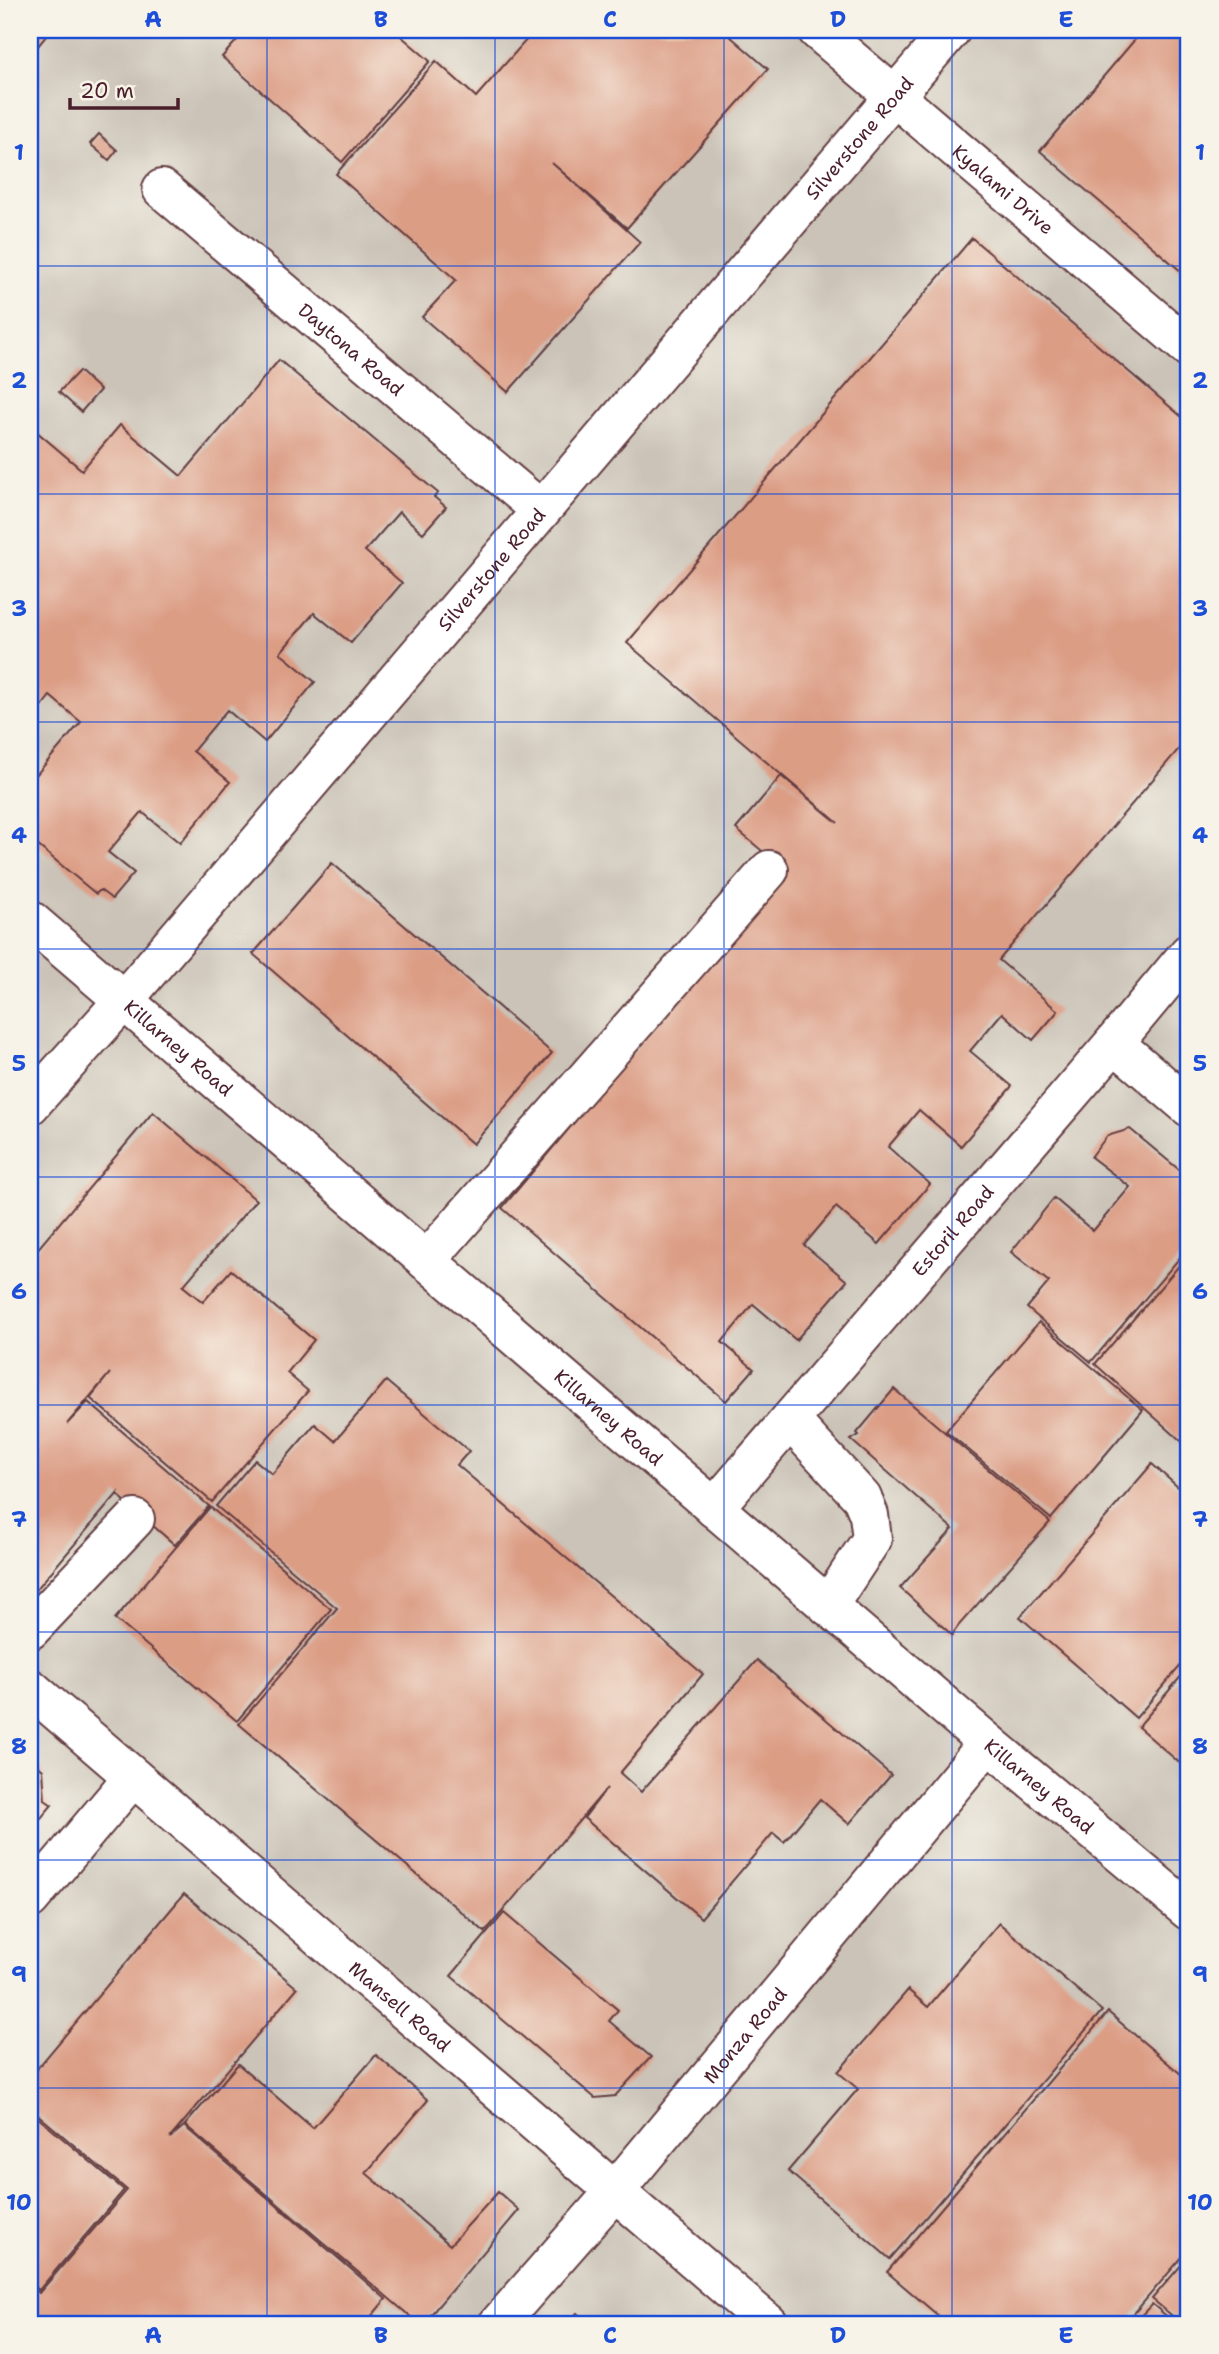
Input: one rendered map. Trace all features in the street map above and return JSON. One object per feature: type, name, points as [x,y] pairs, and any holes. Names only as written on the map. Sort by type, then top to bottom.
[{"type":"street","name":"Kyalami Drive","points":[[817,30],[1189,348]]},
{"type":"street","name":"Silverstone Road","points":[[30,1105],[124,1000],[951,30]]},
{"type":"street","name":"Daytona Road","points":[[162,189],[541,510]]},
{"type":"street","points":[[426,1261],[769,870]]},
{"type":"street","name":"Killarney Road","points":[[30,920],[988,1743],[1189,1911]]},
{"type":"street","name":"Estoril Road","points":[[714,1508],[1114,1044],[1189,953]]},
{"type":"street","points":[[1114,1044],[1189,1107]]},
{"type":"street","points":[[790,1420],[862,1498],[872,1528],[872,1539],[828,1606]]},
{"type":"street","points":[[30,1630],[135,1520]]},
{"type":"street","name":"Mansell Road","points":[[30,1688],[769,2324]]},
{"type":"street","name":"Monza Road","points":[[498,2324],[615,2190],[988,1743]]},
{"type":"street","points":[[30,1899],[133,1777]]},
{"type":"shaded area","points":[[30,30],[1189,30],[1189,2324],[30,2324]]},
{"type":"building","points":[[30,30],[51,30],[30,56]]},
{"type":"building","points":[[246,30],[394,30],[430,61],[342,162],[222,57]]},
{"type":"building","points":[[535,30],[723,30],[768,69],[627,228],[552,163],[640,242],[508,392],[422,317],[456,280],[336,174],[436,61],[476,97]]},
{"type":"building","points":[[1143,30],[1189,30],[1189,278],[1040,151]]},
{"type":"building","points":[[99,134],[117,150],[109,160],[90,144]]},
{"type":"building","points":[[972,238],[1189,423],[1189,737],[999,960],[1058,1011],[1033,1040],[1002,1013],[970,1051],[1012,1086],[961,1146],[919,1110],[888,1147],[930,1184],[879,1244],[836,1207],[804,1245],[847,1281],[796,1340],[753,1304],[722,1342],[754,1369],[726,1401],[502,1208],[786,871],[736,829],[781,776],[838,823],[627,643]]},
{"type":"building","points":[[279,360],[438,493],[434,497],[446,507],[423,533],[399,512],[365,551],[402,583],[351,643],[314,613],[280,653],[315,682],[265,742],[227,710],[193,751],[230,782],[180,843],[142,812],[108,852],[134,873],[112,899],[100,890],[96,894],[30,839],[30,782],[81,722],[50,696],[30,721],[30,426],[82,470],[120,425],[181,476]]},
{"type":"building","points":[[79,371],[100,390],[81,412],[59,392]]},
{"type":"building","points":[[332,863],[552,1053],[473,1144],[253,954]]},
{"type":"building","points":[[153,1112],[256,1200],[183,1286],[203,1302],[231,1270],[314,1340],[287,1373],[308,1391],[212,1502],[90,1398],[110,1373],[67,1424],[88,1402],[209,1506],[175,1545],[118,1493],[30,1597],[30,1258]]},
{"type":"building","points":[[1130,1129],[1189,1178],[1189,1247],[1091,1362],[1027,1308],[1049,1282],[1011,1252],[1054,1198],[1093,1231],[1130,1187],[1091,1157],[1107,1136]]},
{"type":"building","points":[[1189,1254],[1189,1448],[1095,1364]]},
{"type":"building","points":[[1039,1322],[1143,1410],[1051,1519],[946,1431]]},
{"type":"building","points":[[386,1381],[469,1451],[457,1465],[703,1674],[620,1773],[641,1792],[757,1660],[891,1775],[849,1824],[820,1799],[784,1842],[773,1833],[701,1918],[584,1818],[607,1788],[485,1932],[239,1724],[337,1608],[216,1506],[255,1460],[272,1474],[315,1424],[335,1441]]},
{"type":"building","points":[[894,1389],[1050,1522],[952,1635],[900,1588],[953,1529],[851,1440],[859,1435],[857,1433]]},
{"type":"building","points":[[1152,1464],[1189,1497],[1189,1656],[1136,1718],[1020,1617]]},
{"type":"building","points":[[210,1507],[331,1609],[237,1721],[115,1619]]},
{"type":"building","points":[[1189,1667],[1189,1771],[1138,1727]]},
{"type":"building","points":[[30,1759],[43,1770],[45,1800],[52,1805],[30,1831]]},
{"type":"building","points":[[184,1894],[297,1988],[170,2138],[184,2126],[386,2299],[365,2324],[30,2324],[30,2285],[39,2293],[127,2190],[30,2108],[30,2077]]},
{"type":"building","points":[[504,1913],[618,2010],[609,2021],[651,2057],[615,2096],[595,2098],[451,1976]]},
{"type":"building","points":[[999,1923],[1102,2011],[890,2259],[788,2171],[858,2089],[838,2072],[908,1990],[928,2007]]},
{"type":"building","points":[[1108,2012],[1189,2081],[1189,2249],[1125,2324],[948,2324],[887,2272]]},
{"type":"building","points":[[376,2055],[428,2100],[366,2173],[450,2245],[498,2192],[519,2210],[423,2324],[419,2324],[185,2125],[238,2064],[313,2128]]},
{"type":"building","points":[[30,2111],[124,2190],[39,2290],[30,2283]]},
{"type":"building","points":[[1189,2256],[1189,2324],[1182,2324],[1152,2299]]},
{"type":"building","points":[[1152,2304],[1176,2324],[1133,2324]]},
{"type":"building","points":[[577,2313],[590,2324],[567,2324]]}]
